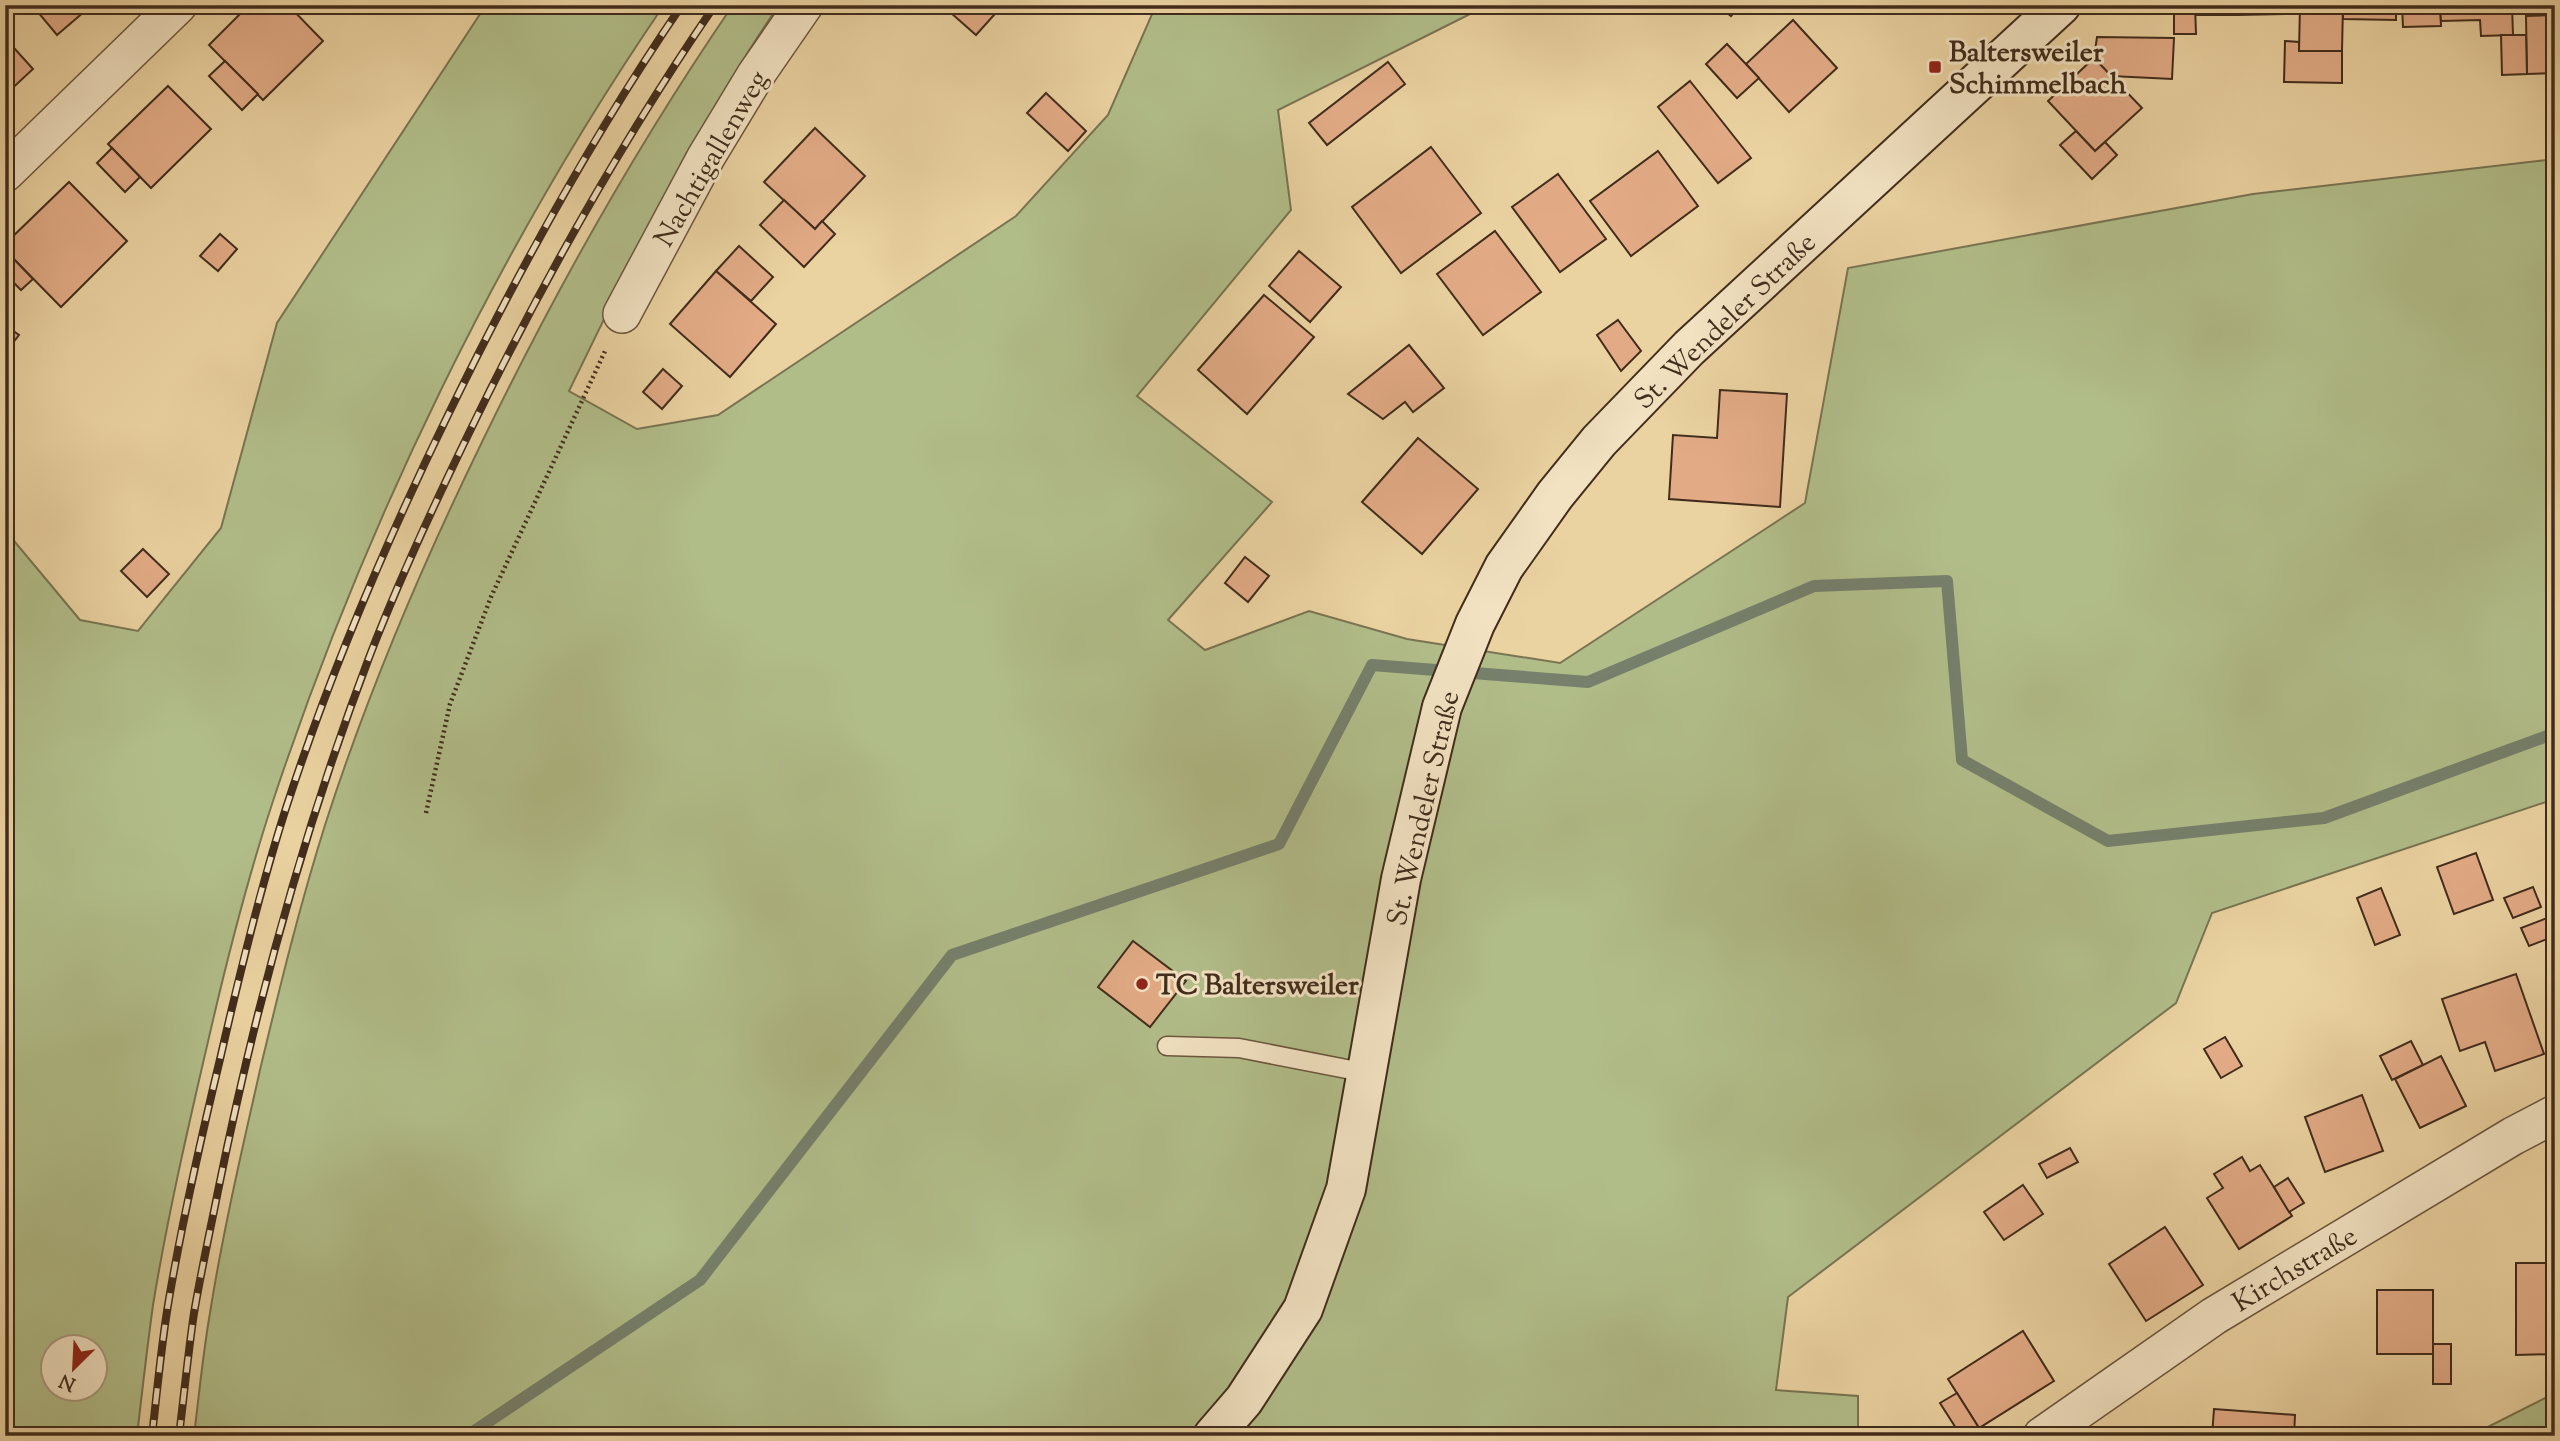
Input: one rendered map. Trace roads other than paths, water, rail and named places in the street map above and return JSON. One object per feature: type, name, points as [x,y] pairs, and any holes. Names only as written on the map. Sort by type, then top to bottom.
[{"type":"main road","name":"St. Wendeler Straße","points":[[1213,1436],[1244,1400],[1303,1309],[1346,1189],[1401,879],[1442,707],[1475,624],[1504,567],[1555,495],[1599,441],[1689,348],[2061,5]]},
{"type":"street","points":[[5,173],[178,5]]},
{"type":"street","name":"Nachtigallenweg","points":[[622,314],[706,157],[755,76],[804,5]]},
{"type":"street","name":"Kirchstraße","points":[[2042,1436],[2214,1316],[2513,1136],[2555,1115]]},
{"type":"lane","points":[[1167,1046],[1238,1048],[1367,1073]]},
{"type":"waterway","points":[[467,1436],[700,1280],[952,955],[1279,844],[1372,665],[1588,682],[1814,586],[1947,581],[1962,760],[2108,841],[2324,818],[2555,733]]},
{"type":"railway","points":[[152,1436],[168,1305],[206,1117],[268,869],[321,708],[360,608],[403,511],[501,309],[587,154],[682,5]]},
{"type":"railway","points":[[179,1436],[197,1298],[248,1054],[303,852],[370,655],[429,516],[524,324],[615,162],[715,5]]},
{"type":"place","name":"Baltersweiler Schimmelbach","points":[[1935,67]]},
{"type":"place","name":"TC Baltersweiler","points":[[1142,984]]}]
